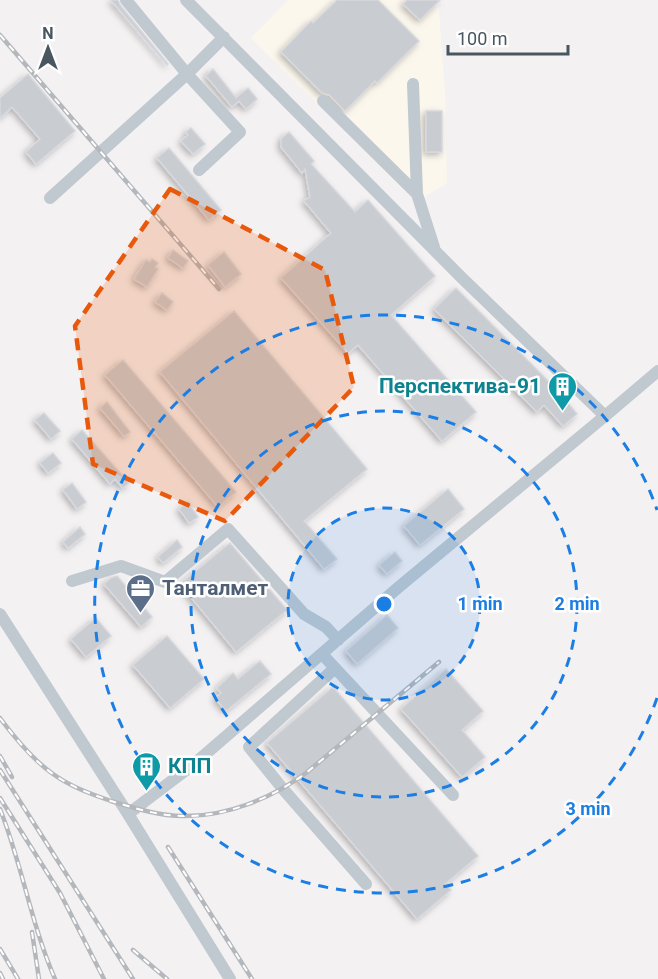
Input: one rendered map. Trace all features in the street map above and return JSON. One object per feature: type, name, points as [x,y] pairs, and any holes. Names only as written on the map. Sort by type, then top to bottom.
[{"type":"street","points":[[126,0],[240,132],[199,170]]},
{"type":"street","points":[[186,0],[435,251],[605,416]]},
{"type":"street","points":[[50,198],[188,74],[224,36]]},
{"type":"street","points":[[414,84],[417,194],[435,251]]},
{"type":"street","points":[[323,101],[417,194]]},
{"type":"street","points":[[128,814],[194,764],[658,371]]},
{"type":"street","points":[[72,581],[121,566],[165,582],[228,530],[304,614],[326,627],[338,640]]},
{"type":"street","points":[[0,614],[231,979]]},
{"type":"street","points":[[322,654],[453,795]]},
{"type":"street","points":[[334,668],[249,747],[366,884]]},
{"type":"highlighted area","points":[[170,189],[325,270],[354,387],[225,521],[93,464],[75,326]]},
{"type":"shaded area","points":[[288,0],[438,0],[445,93],[447,183],[416,202],[251,38]]},
{"type":"building","points":[[111,0],[118,0],[167,65]]},
{"type":"building","points":[[337,0],[378,0],[419,41],[345,111],[329,95],[322,93],[281,52],[311,21],[313,23]]},
{"type":"building","points":[[407,0],[440,0],[420,20],[403,4]]},
{"type":"building","points":[[213,69],[236,98],[248,88],[257,99],[246,109],[239,101],[232,107],[206,76]]},
{"type":"building","points":[[28,74],[75,131],[36,164],[26,152],[40,139],[12,107],[0,118],[0,98]]},
{"type":"building","points":[[426,111],[442,111],[442,152],[426,152]]},
{"type":"building","points":[[191,128],[205,144],[193,154],[181,141],[188,135],[186,132]]},
{"type":"building","points":[[289,132],[314,161],[311,164],[355,212],[368,200],[435,276],[391,315],[476,412],[442,441],[358,345],[348,353],[281,278],[331,233],[304,201],[310,197],[305,169],[302,173],[281,147],[281,139]]},
{"type":"building","points":[[169,148],[221,210],[209,220],[157,158]]},
{"type":"building","points":[[173,250],[188,261],[183,268],[168,258]]},
{"type":"building","points":[[224,252],[241,274],[225,287],[208,265]]},
{"type":"building","points":[[152,259],[158,263],[155,267],[158,269],[147,287],[134,279],[146,260],[150,262]]},
{"type":"building","points":[[456,288],[558,391],[577,414],[563,426],[544,405],[537,412],[434,309]]},
{"type":"building","points":[[162,293],[173,302],[167,310],[155,302]]},
{"type":"building","points":[[234,311],[367,469],[304,521],[337,559],[324,569],[160,372]]},
{"type":"building","points":[[123,360],[236,492],[218,507],[105,375]]},
{"type":"building","points":[[107,402],[130,432],[124,436],[100,408]]},
{"type":"building","points":[[44,413],[60,431],[51,439],[35,420]]},
{"type":"building","points":[[82,430],[129,483],[123,488],[115,479],[110,484],[72,439]]},
{"type":"building","points":[[53,453],[61,463],[48,473],[40,463]]},
{"type":"building","points":[[72,483],[86,502],[77,509],[63,490]]},
{"type":"building","points":[[448,489],[464,509],[420,545],[404,526]]},
{"type":"building","points":[[188,502],[198,517],[189,523],[179,509]]},
{"type":"building","points":[[80,527],[85,534],[68,548],[63,542]]},
{"type":"building","points":[[177,540],[182,547],[163,563],[158,557]]},
{"type":"building","points":[[230,543],[287,610],[236,652],[180,584]]},
{"type":"building","points":[[395,552],[402,561],[387,574],[379,565]]},
{"type":"building","points":[[117,576],[152,617],[141,627],[104,584]]},
{"type":"building","points":[[387,615],[398,628],[357,664],[346,651]]},
{"type":"building","points":[[96,618],[111,636],[86,657],[71,639]]},
{"type":"building","points":[[167,636],[204,679],[170,708],[133,665]]},
{"type":"building","points":[[260,661],[271,674],[226,711],[215,698],[221,693],[217,688],[233,673],[238,679]]},
{"type":"building","points":[[446,669],[483,711],[462,730],[485,757],[462,777],[401,709]]},
{"type":"building","points":[[333,687],[478,856],[445,884],[451,890],[417,919],[267,743]]},
{"type":"railway","points":[[0,35],[219,289]]},
{"type":"railway","points":[[0,718],[38,762],[60,779],[89,793],[165,815],[216,813],[263,798],[293,782],[439,662]]},
{"type":"railway","points":[[0,756],[12,777]]},
{"type":"railway","points":[[0,770],[133,979]]},
{"type":"railway","points":[[0,798],[60,893],[104,979]]},
{"type":"railway","points":[[0,809],[39,937],[55,979]]},
{"type":"railway","points":[[168,847],[252,979]]},
{"type":"railway","points":[[32,932],[39,979]]},
{"type":"railway","points":[[0,949],[18,979]]},
{"type":"railway","points":[[133,950],[167,979]]},
{"type":"railway","points":[[0,973],[3,979]]},
{"type":"place","name":"Перспектива-91","points":[[562,412]]},
{"type":"place","name":"Танталмет","points":[[141,614]]},
{"type":"place","name":"КПП","points":[[147,792]]}]
